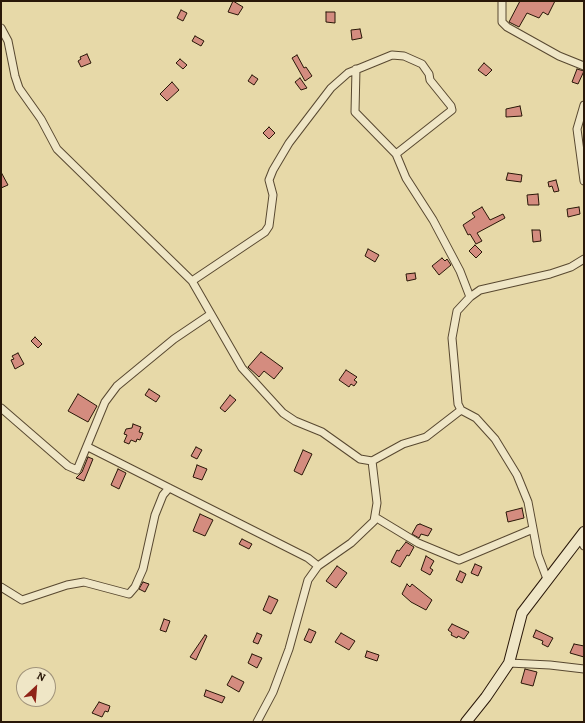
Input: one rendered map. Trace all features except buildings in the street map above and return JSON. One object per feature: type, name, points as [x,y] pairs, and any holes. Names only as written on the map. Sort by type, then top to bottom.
[{"type":"main road","points":[[466,722],[486,697],[509,663],[522,613],[547,579],[583,539]]},
{"type":"street","points":[[502,1],[502,22],[507,27],[558,56],[584,66]]},
{"type":"street","points":[[1,28],[8,42],[14,76],[19,88],[41,119],[57,149],[192,281],[242,368],[283,413],[295,421],[322,432],[360,459],[372,461],[403,444],[426,437],[460,410]]},
{"type":"street","points":[[192,281],[265,232],[270,222],[273,195],[270,180],[272,170],[289,143],[321,100],[342,78],[356,69],[392,55],[414,60],[422,64],[429,74],[430,80],[451,106],[452,110],[396,154]]},
{"type":"street","points":[[356,69],[354,112],[396,154],[406,178],[433,220],[460,271],[470,297]]},
{"type":"street","points":[[584,105],[577,129],[584,181]]},
{"type":"street","points":[[547,579],[538,555],[526,495],[505,454],[476,418],[460,410],[457,400],[452,338],[457,311],[470,297],[488,286],[550,274],[571,267],[584,259]]},
{"type":"street","points":[[1,408],[72,469],[76,470],[80,468],[105,402],[117,386],[174,339],[211,314]]},
{"type":"street","points":[[88,447],[308,558],[318,566]]},
{"type":"street","points":[[257,722],[273,692],[286,656],[308,580],[318,566],[351,543],[369,527],[375,517],[377,503],[372,461]]},
{"type":"street","points":[[1,587],[22,600],[67,585],[84,582],[129,594],[136,587],[143,569],[155,515],[163,495],[169,488]]},
{"type":"street","points":[[375,517],[418,543],[459,560],[533,529]]},
{"type":"street","points":[[509,663],[550,664],[584,669]]}]
